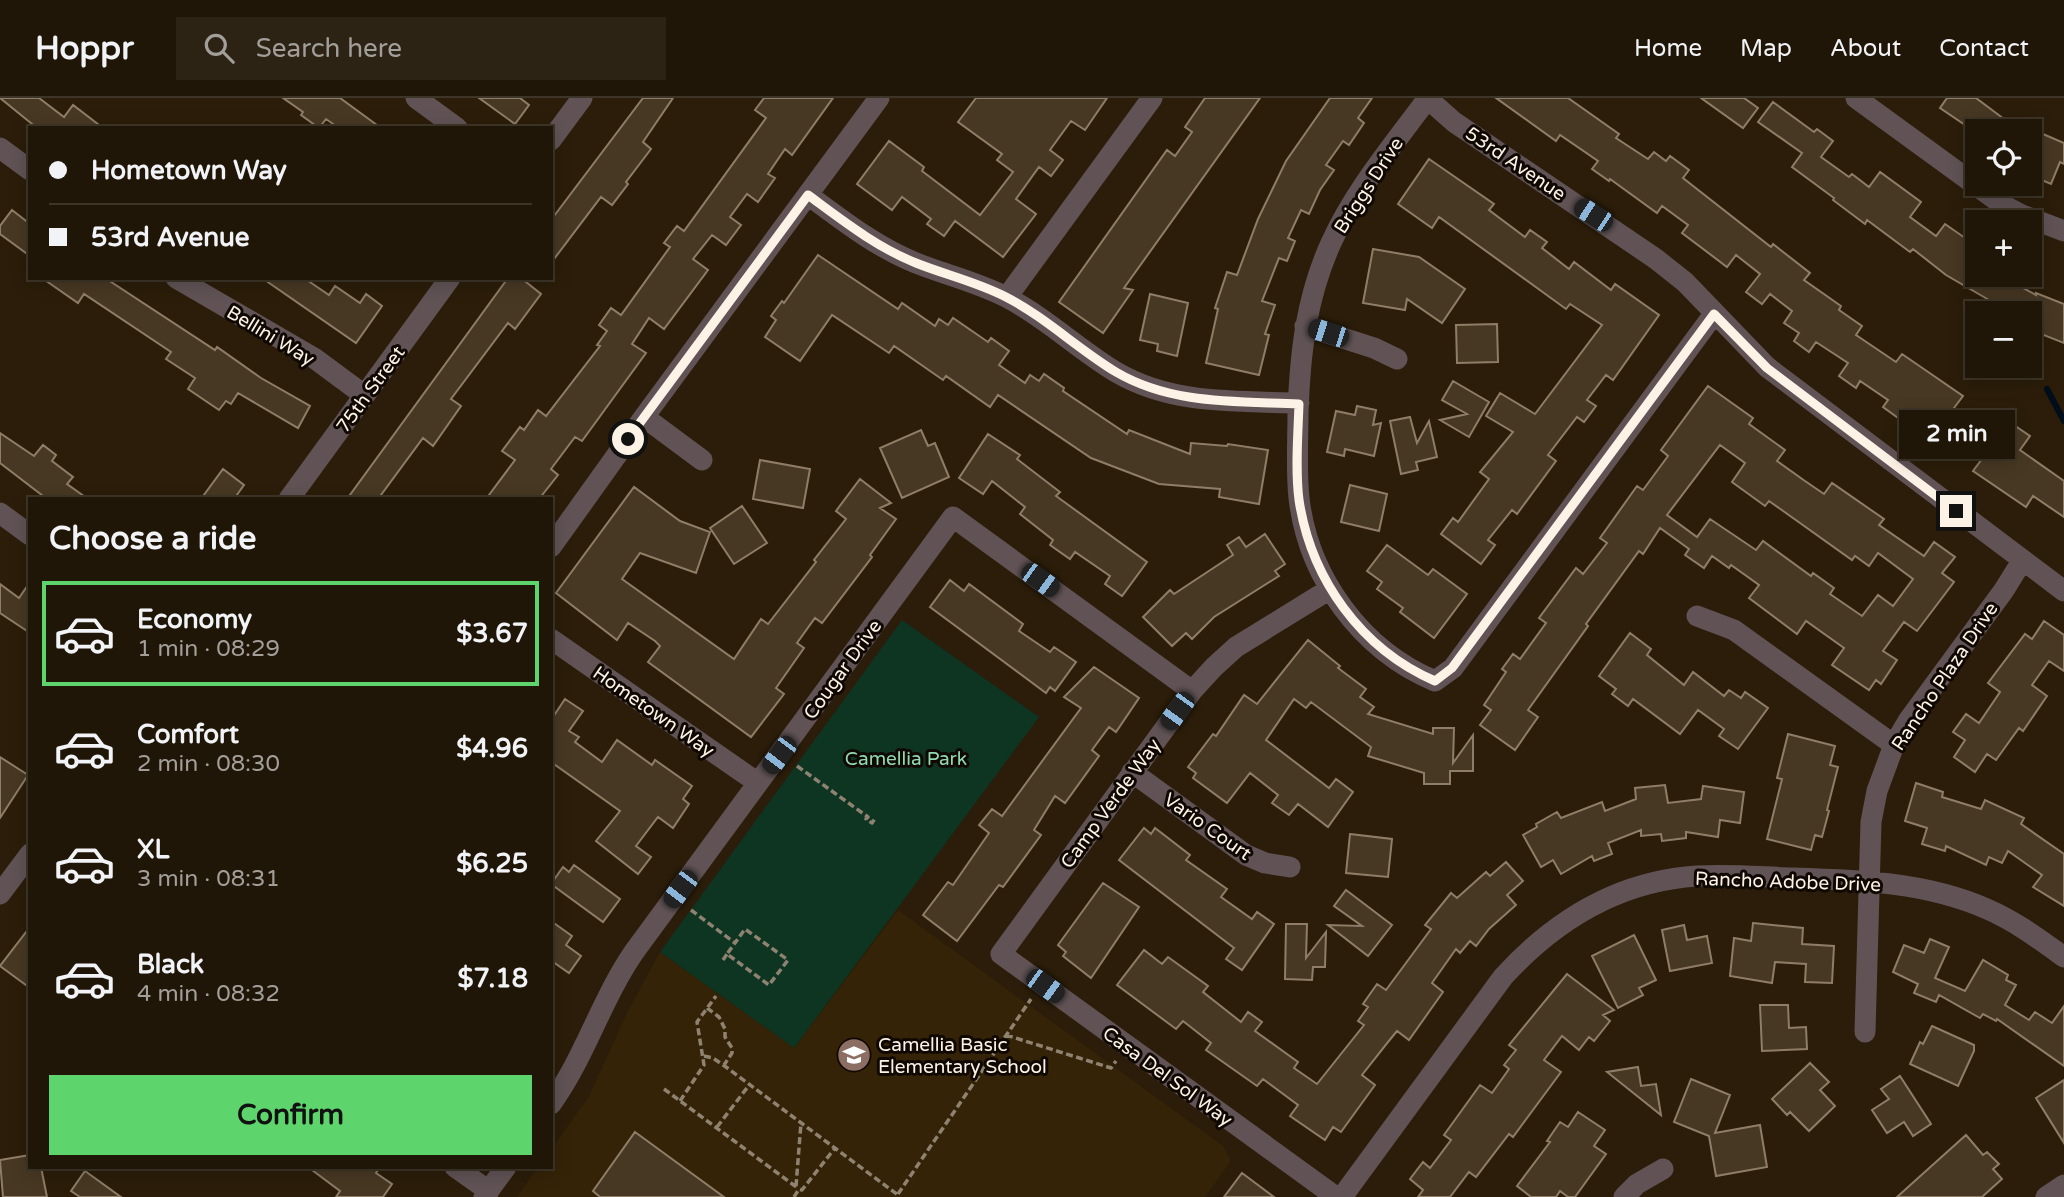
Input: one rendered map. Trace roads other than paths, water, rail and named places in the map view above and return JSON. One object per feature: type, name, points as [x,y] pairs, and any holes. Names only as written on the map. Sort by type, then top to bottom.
[{"type":"street","points":[[416,98],[454,126]]},
{"type":"street","points":[[553,137],[582,98]]},
{"type":"street","points":[[553,544],[879,98]]},
{"type":"street","points":[[1007,297],[1152,98]]},
{"type":"street","name":"53rd Avenue","points":[[1428,98],[1454,122],[1656,259],[1685,282],[1767,368],[2064,591]]},
{"type":"street","name":"Briggs Drive","points":[[1428,98],[1345,216],[1315,284],[1301,350],[1299,498],[1306,534],[1330,589],[1359,627],[1382,649],[1413,671],[1435,681],[1452,668],[1714,314]]},
{"type":"street","points":[[1864,100],[2003,205],[2064,231]]},
{"type":"street","points":[[0,148],[28,169]]},
{"type":"street","points":[[808,195],[885,249],[1007,297],[1097,360],[1147,387],[1177,396],[1208,400],[1299,404]]},
{"type":"street","name":"Bellini Way","points":[[179,280],[314,358],[365,396]]},
{"type":"street","name":"75th Street","points":[[290,497],[449,280]]},
{"type":"street","points":[[1305,326],[1374,348],[1398,359]]},
{"type":"street","points":[[644,417],[702,460]]},
{"type":"street","points":[[0,513],[28,534]]},
{"type":"street","name":"Cougar Drive","points":[[553,1101],[582,1055],[607,996],[621,971],[953,517],[1192,691]]},
{"type":"street","name":"Rancho Plaza Drive","points":[[1865,1032],[1871,822],[1875,801],[1894,745],[1908,721],[2022,561]]},
{"type":"street","name":"Camp Verde Way","points":[[1001,954],[1192,691],[1236,647],[1330,589]]},
{"type":"street","points":[[1697,616],[1734,630],[1894,745]]},
{"type":"street","name":"Hometown Way","points":[[553,640],[758,783]]},
{"type":"street","name":"Vario Court","points":[[1132,772],[1246,855],[1265,863],[1290,867]]},
{"type":"street","points":[[4,881],[28,856]]},
{"type":"street","name":"Rancho Adobe Drive","points":[[1342,1197],[1503,977],[1529,949],[1559,925],[1592,905],[1621,893],[1658,882],[1696,876],[1869,880],[1951,896],[1988,909],[2027,931],[2064,957]]},
{"type":"street","name":"Casa Del Sol Way","points":[[1001,954],[1336,1197]]},
{"type":"street","points":[[457,1169],[486,1194],[505,1169]]},
{"type":"street","points":[[1624,1197],[1637,1184],[1663,1169]]},
{"type":"street","points":[[2046,1197],[2064,1185]]},
{"type":"waterway","points":[[2047,389],[2064,421]]},
{"type":"place","name":"Camellia Basic Elementary School","points":[[854,1055]]},
{"type":"park label","name":"Camellia Park","points":[[906,758]]}]
